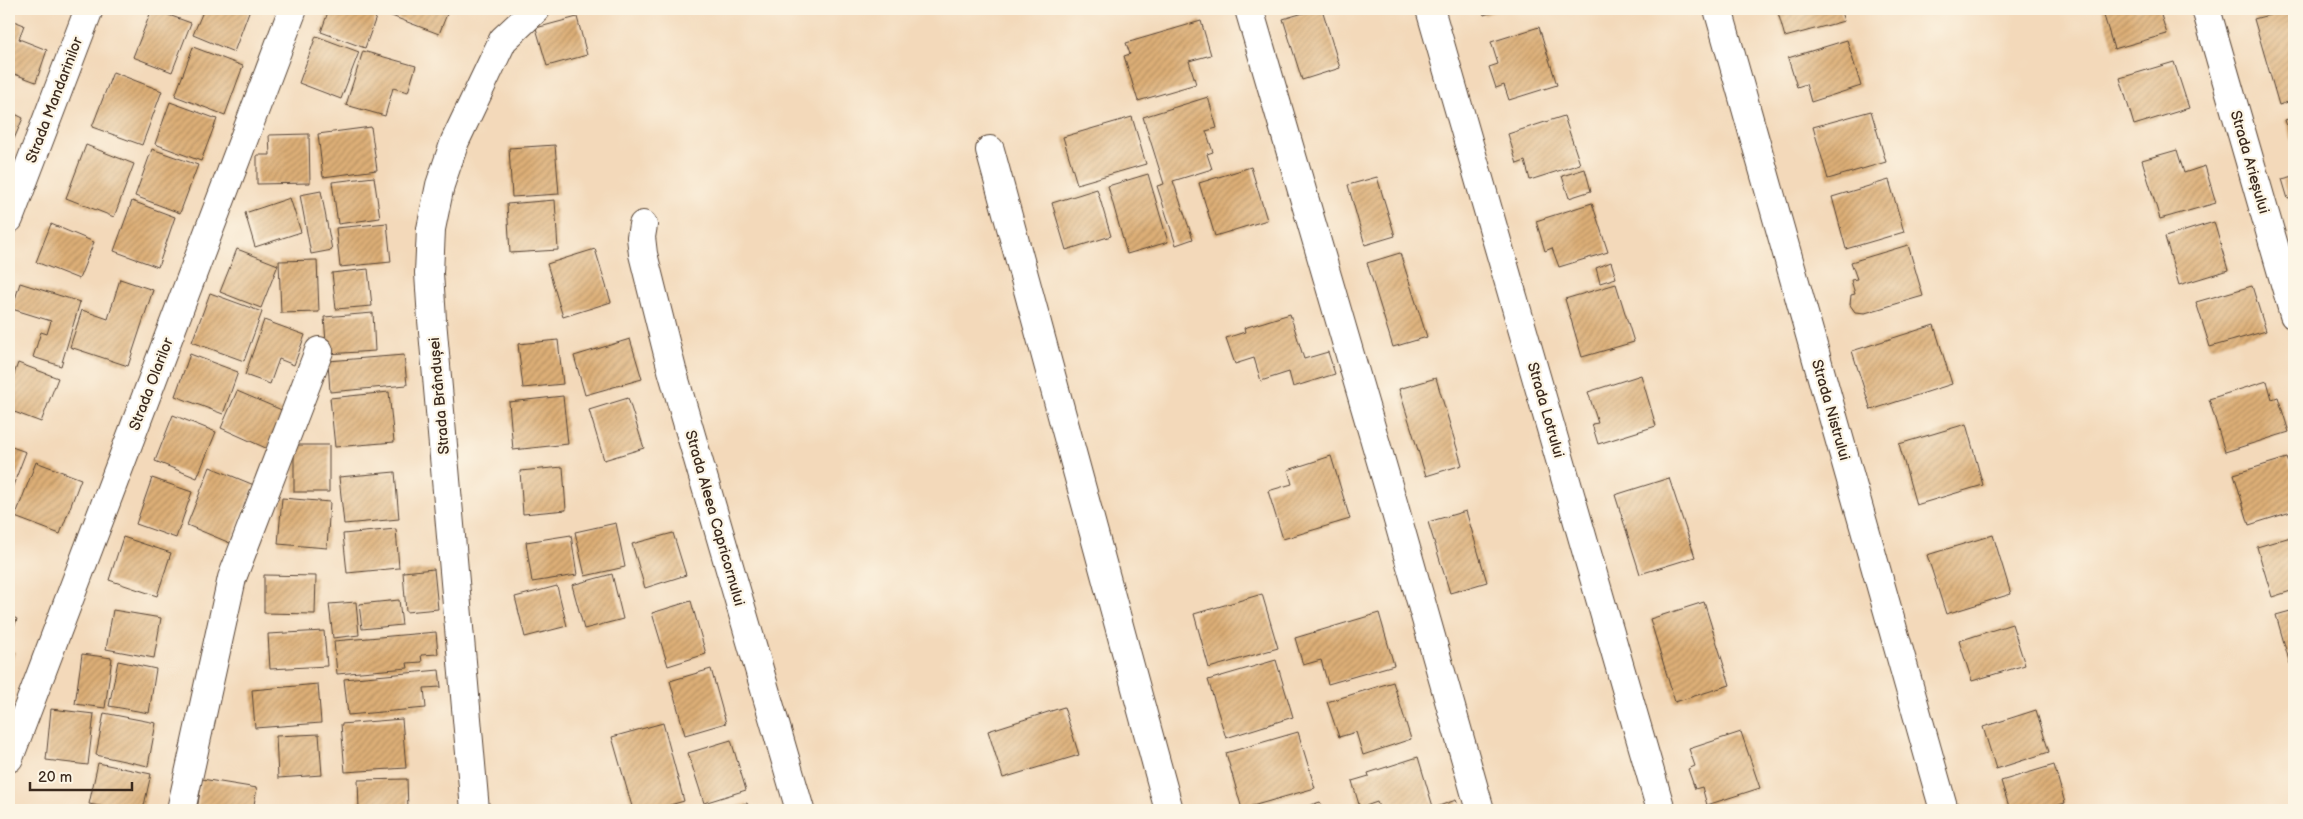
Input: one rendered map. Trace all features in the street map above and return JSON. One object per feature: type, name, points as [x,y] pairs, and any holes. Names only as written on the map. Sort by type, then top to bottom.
[{"type":"street","name":"Strada Mandarinilor","points":[[9,219],[89,9]]},
{"type":"street","name":"Strada Olarilor","points":[[9,758],[293,9]]},
{"type":"street","name":"Strada Brândușei","points":[[475,810],[432,320],[429,273],[431,229],[440,185],[456,141],[499,48],[503,40],[536,9]]},
{"type":"street","points":[[1249,9],[1392,499],[1480,810]]},
{"type":"street","name":"Strada Lotrului","points":[[1430,9],[1661,810]]},
{"type":"street","name":"Strada Nistrului","points":[[1718,9],[1944,810]]},
{"type":"street","name":"Strada Arieșului","points":[[2206,9],[2294,315]]},
{"type":"street","points":[[990,150],[1169,810]]},
{"type":"street","name":"Strada Aleea Capricornului","points":[[643,225],[641,237],[643,254],[672,370],[800,810]]},
{"type":"street","points":[[181,810],[232,578],[319,351]]},
{"type":"building","points":[[152,9],[191,23],[172,72],[133,57]]},
{"type":"building","points":[[204,9],[250,9],[234,52],[193,35]]},
{"type":"building","points":[[329,9],[379,9],[365,48],[321,32]]},
{"type":"building","points":[[382,9],[449,9],[439,34],[381,12]]},
{"type":"building","points":[[1322,9],[1340,68],[1302,80],[1283,19]]},
{"type":"building","points":[[1482,9],[1502,9],[1484,15]]},
{"type":"building","points":[[1777,9],[1840,9],[1844,21],[1785,37]]},
{"type":"building","points":[[2102,9],[2159,9],[2167,34],[2114,49]]},
{"type":"building","points":[[2294,9],[2294,100],[2279,105],[2254,19]]},
{"type":"building","points":[[577,17],[587,55],[547,66],[536,28]]},
{"type":"building","points":[[9,19],[24,25],[19,39],[47,50],[36,82],[9,72]]},
{"type":"building","points":[[1201,21],[1211,55],[1189,61],[1196,84],[1138,101],[1124,56],[1130,54],[1126,43]]},
{"type":"building","points":[[1539,27],[1557,85],[1509,100],[1504,85],[1496,88],[1489,67],[1498,64],[1491,42]]},
{"type":"building","points":[[316,36],[359,52],[341,99],[299,83]]},
{"type":"building","points":[[1847,40],[1861,86],[1811,102],[1806,84],[1797,87],[1788,58]]},
{"type":"building","points":[[193,47],[243,66],[225,115],[175,96]]},
{"type":"building","points":[[363,51],[416,66],[408,92],[393,88],[385,116],[346,105]]},
{"type":"building","points":[[2174,62],[2189,108],[2134,125],[2120,78]]},
{"type":"building","points":[[113,72],[162,91],[142,145],[92,127]]},
{"type":"building","points":[[1208,97],[1217,128],[1206,131],[1213,152],[1207,154],[1212,169],[1173,181],[1193,239],[1176,245],[1157,186],[1164,184],[1143,117]]},
{"type":"building","points":[[170,102],[217,119],[201,161],[155,144]]},
{"type":"building","points":[[9,111],[23,118],[14,139],[9,137]]},
{"type":"building","points":[[1871,111],[1886,162],[1828,179],[1813,127]]},
{"type":"building","points":[[1564,116],[1580,164],[1530,180],[1525,161],[1517,164],[1508,134]]},
{"type":"building","points":[[1132,117],[1146,164],[1077,184],[1063,137]]},
{"type":"building","points":[[2294,117],[2294,148],[2285,120]]},
{"type":"building","points":[[371,127],[377,170],[323,177],[318,134]]},
{"type":"building","points":[[309,134],[310,183],[257,184],[257,155],[270,155],[269,135]]},
{"type":"building","points":[[86,145],[134,164],[114,217],[66,198]]},
{"type":"building","points":[[555,145],[559,194],[512,197],[509,148]]},
{"type":"building","points":[[152,149],[198,165],[180,213],[135,196]]},
{"type":"building","points":[[2177,150],[2184,173],[2205,166],[2216,203],[2160,219],[2142,160]]},
{"type":"building","points":[[1251,167],[1267,220],[1215,236],[1199,183]]},
{"type":"building","points":[[1585,169],[1591,191],[1569,198],[1562,176]]},
{"type":"building","points":[[1148,174],[1168,242],[1127,254],[1108,186]]},
{"type":"building","points":[[2294,176],[2294,197],[2288,199],[2282,179]]},
{"type":"building","points":[[374,177],[380,218],[338,224],[332,182]]},
{"type":"building","points":[[1377,177],[1395,236],[1365,245],[1348,185]]},
{"type":"building","points":[[1889,180],[1904,232],[1846,249],[1832,197]]},
{"type":"building","points":[[1097,189],[1111,236],[1066,250],[1052,203]]},
{"type":"building","points":[[321,191],[332,250],[311,254],[300,195]]},
{"type":"building","points":[[290,198],[301,232],[255,247],[245,213]]},
{"type":"building","points":[[555,200],[558,250],[510,253],[507,204]]},
{"type":"building","points":[[132,201],[175,217],[158,267],[114,251]]},
{"type":"building","points":[[1592,203],[1608,252],[1559,267],[1552,248],[1545,251],[1536,221]]},
{"type":"building","points":[[2214,222],[2228,270],[2179,285],[2165,237]]},
{"type":"building","points":[[387,223],[391,262],[340,267],[336,228]]},
{"type":"building","points":[[51,224],[94,242],[79,279],[36,262]]},
{"type":"building","points":[[1908,245],[1923,296],[1865,313],[1855,312],[1850,305],[1851,295],[1855,294],[1851,280],[1857,279],[1851,262]]},
{"type":"building","points":[[237,249],[278,265],[261,308],[220,292]]},
{"type":"building","points":[[595,249],[611,302],[563,317],[547,264]]},
{"type":"building","points":[[1400,253],[1427,337],[1393,347],[1367,263]]},
{"type":"building","points":[[317,260],[319,312],[281,313],[279,261]]},
{"type":"building","points":[[1611,262],[1616,278],[1600,283],[1596,268]]},
{"type":"building","points":[[368,269],[372,306],[336,309],[332,273]]},
{"type":"building","points":[[120,279],[153,290],[128,366],[70,347],[82,310],[108,319]]},
{"type":"building","points":[[20,283],[80,302],[61,366],[33,357],[41,332],[47,334],[51,321],[12,309]]},
{"type":"building","points":[[1616,284],[1634,342],[1582,357],[1565,299]]},
{"type":"building","points":[[2252,286],[2266,331],[2210,347],[2196,302]]},
{"type":"building","points":[[210,293],[262,312],[244,361],[192,342]]},
{"type":"building","points":[[373,313],[375,351],[327,354],[324,317]]},
{"type":"building","points":[[1290,314],[1304,359],[1328,352],[1335,374],[1293,387],[1289,372],[1261,381],[1254,358],[1235,364],[1226,338],[1245,332],[1244,328]]},
{"type":"building","points":[[264,320],[305,335],[294,365],[279,359],[270,384],[245,375]]},
{"type":"building","points":[[1934,325],[1952,384],[1871,410],[1852,351]]},
{"type":"building","points":[[630,339],[642,379],[585,395],[574,356]]},
{"type":"building","points":[[558,340],[563,384],[523,388],[518,344]]},
{"type":"building","points":[[190,354],[238,372],[223,414],[175,396]]},
{"type":"building","points":[[404,355],[407,385],[330,392],[328,361]]},
{"type":"building","points":[[18,363],[58,378],[41,422],[9,410],[9,388]]},
{"type":"building","points":[[1641,375],[1656,426],[1598,444],[1592,424],[1598,423],[1588,392]]},
{"type":"building","points":[[1436,378],[1462,465],[1426,476],[1399,389]]},
{"type":"building","points":[[2267,381],[2272,399],[2278,397],[2289,432],[2225,452],[2209,399]]},
{"type":"building","points":[[237,391],[284,411],[268,449],[221,428]]},
{"type":"building","points":[[389,392],[394,442],[335,447],[330,398]]},
{"type":"building","points":[[563,396],[568,444],[513,450],[509,402]]},
{"type":"building","points":[[628,398],[644,448],[604,460],[589,410]]},
{"type":"building","points":[[173,415],[216,432],[197,478],[155,461]]},
{"type":"building","points":[[1966,424],[1983,485],[1916,505],[1899,444]]},
{"type":"building","points":[[294,445],[329,445],[329,492],[294,492]]},
{"type":"building","points":[[9,446],[26,452],[9,496]]},
{"type":"building","points":[[1331,456],[1350,519],[1283,539],[1268,491],[1292,484],[1288,470]]},
{"type":"building","points":[[2287,458],[2292,471],[2294,471],[2294,511],[2249,525],[2234,474]]},
{"type":"building","points":[[36,462],[81,479],[60,534],[15,517]]},
{"type":"building","points":[[210,467],[254,485],[230,543],[187,525]]},
{"type":"building","points":[[563,467],[566,510],[523,514],[520,471]]},
{"type":"building","points":[[395,472],[399,519],[344,524],[339,477]]},
{"type":"building","points":[[152,478],[192,492],[176,538],[136,524]]},
{"type":"building","points":[[1669,478],[1695,557],[1640,574],[1615,495]]},
{"type":"building","points":[[282,498],[330,502],[327,548],[278,544]]},
{"type":"building","points":[[1466,511],[1487,582],[1450,593],[1428,522]]},
{"type":"building","points":[[616,523],[625,567],[585,576],[575,532]]},
{"type":"building","points":[[396,529],[399,568],[347,573],[343,534]]},
{"type":"building","points":[[673,533],[686,575],[645,588],[632,544]]},
{"type":"building","points":[[571,535],[577,575],[532,582],[526,542]]},
{"type":"building","points":[[1993,535],[2011,594],[1946,614],[1927,555]]},
{"type":"building","points":[[2294,536],[2294,590],[2272,597],[2257,547]]},
{"type":"building","points":[[123,537],[171,553],[157,596],[109,580]]},
{"type":"building","points":[[434,569],[438,609],[406,612],[403,572]]},
{"type":"building","points":[[612,574],[623,619],[584,629],[572,585]]},
{"type":"building","points":[[264,575],[316,576],[315,614],[264,613]]},
{"type":"building","points":[[557,586],[567,626],[525,637],[515,597]]},
{"type":"building","points":[[1262,594],[1278,648],[1209,668],[1194,614]]},
{"type":"building","points":[[399,600],[402,625],[362,629],[359,604]]},
{"type":"building","points":[[691,601],[706,654],[668,666],[652,613]]},
{"type":"building","points":[[356,602],[359,635],[333,638],[329,604]]},
{"type":"building","points":[[1704,602],[1730,685],[1675,702],[1650,619]]},
{"type":"building","points":[[113,610],[161,618],[154,658],[106,649]]},
{"type":"building","points":[[2294,610],[2294,662],[2290,664],[2276,615]]},
{"type":"building","points":[[1379,613],[1394,665],[1328,684],[1321,660],[1303,665],[1295,638]]},
{"type":"building","points":[[9,615],[17,619],[9,640]]},
{"type":"building","points":[[2012,624],[2025,665],[1972,681],[1959,641]]},
{"type":"building","points":[[324,631],[327,666],[270,669],[268,634]]},
{"type":"building","points":[[436,632],[438,654],[421,655],[422,662],[407,663],[408,668],[337,674],[334,641]]},
{"type":"building","points":[[9,650],[15,652],[9,671]]},
{"type":"building","points":[[82,654],[112,658],[105,708],[75,704]]},
{"type":"building","points":[[1276,660],[1293,717],[1226,738],[1208,680]]},
{"type":"building","points":[[118,661],[156,669],[149,713],[109,706]]},
{"type":"building","points":[[711,669],[726,723],[685,735],[670,681]]},
{"type":"building","points":[[439,670],[441,687],[424,688],[426,708],[348,715],[344,679]]},
{"type":"building","points":[[1393,682],[1411,739],[1363,755],[1356,732],[1339,737],[1327,702]]},
{"type":"building","points":[[318,684],[321,723],[255,728],[252,690]]},
{"type":"building","points":[[1064,707],[1079,755],[1003,778],[988,731]]},
{"type":"building","points":[[51,709],[94,714],[88,765],[46,760]]},
{"type":"building","points":[[2036,710],[2049,752],[1996,769],[1983,727]]},
{"type":"building","points":[[104,713],[156,723],[148,766],[96,755]]},
{"type":"building","points":[[402,719],[406,768],[345,772],[341,724]]},
{"type":"building","points":[[663,723],[684,801],[653,810],[633,810],[612,737]]},
{"type":"building","points":[[1298,732],[1315,788],[1242,809],[1226,753]]},
{"type":"building","points":[[1741,732],[1760,788],[1707,805],[1702,787],[1695,789],[1688,769],[1695,766],[1689,749]]},
{"type":"building","points":[[319,734],[322,775],[278,778],[276,736]]},
{"type":"building","points":[[731,740],[746,790],[704,803],[688,753]]},
{"type":"building","points":[[1418,757],[1434,810],[1380,810],[1377,802],[1360,808],[1352,781],[1369,776],[1368,773]]},
{"type":"building","points":[[98,763],[151,774],[143,810],[120,810],[89,804]]},
{"type":"building","points":[[2054,765],[2065,803],[2043,810],[2010,810],[2001,781]]},
{"type":"building","points":[[202,779],[257,788],[253,810],[197,810]]},
{"type":"building","points":[[407,779],[408,810],[359,810],[358,780]]},
{"type":"building","points":[[1456,800],[1460,810],[1437,810],[1436,807]]},
{"type":"building","points":[[1320,802],[1323,810],[1295,810]]},
{"type":"building","points":[[747,803],[750,810],[724,810]]},
{"type":"building","points":[[268,807],[292,809],[292,810],[268,810]]}]
